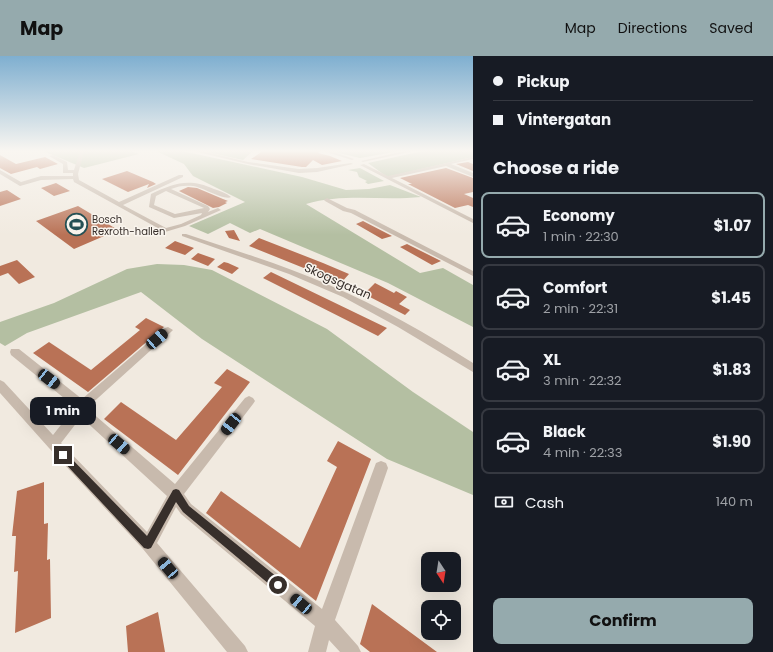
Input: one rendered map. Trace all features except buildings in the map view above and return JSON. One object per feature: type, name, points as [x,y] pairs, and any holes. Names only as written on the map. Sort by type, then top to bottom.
[{"type":"street","points":[[11,179],[20,184],[38,179]]},
{"type":"street","points":[[77,179],[79,183],[165,230],[175,227],[204,213],[207,209],[206,207],[166,189]]},
{"type":"street","points":[[118,205],[175,179]]},
{"type":"street","points":[[389,179],[471,219]]},
{"type":"street","points":[[218,210],[174,216],[151,206],[153,195],[166,189],[191,182],[228,197]]},
{"type":"street","points":[[327,200],[472,273]]},
{"type":"street","name":"Skogsgatan","points":[[184,235],[270,265],[326,287],[402,325],[473,368]]},
{"type":"street","points":[[53,444],[82,406],[168,330]]},
{"type":"street","points":[[15,352],[82,406],[85,414],[176,494],[186,509],[325,623],[352,652]]},
{"type":"street","points":[[0,385],[53,444],[148,544],[239,652]]},
{"type":"street","points":[[148,544],[176,494],[249,401]]},
{"type":"street","points":[[317,652],[325,623],[381,468]]},
{"type":"green space","points":[[199,179],[308,179],[346,190],[369,189],[390,185],[421,197],[348,198],[306,204],[420,273],[443,268],[473,285],[473,327],[388,283],[260,229],[250,233],[230,223],[208,234],[189,226],[245,202]]},
{"type":"green space","points":[[363,179],[380,179],[384,181],[368,184],[365,182],[367,181]]},
{"type":"green space","points":[[157,264],[184,265],[212,270],[327,329],[413,392],[473,432],[473,495],[387,459],[202,339],[141,292],[27,333],[5,346],[0,343],[0,322],[54,303],[127,269]]},
{"type":"place","name":"Bosch Rexroth-hallen","points":[[76,225]]},
{"type":"route","points":[[63,455],[148,544],[176,494],[186,509],[278,585]]}]
